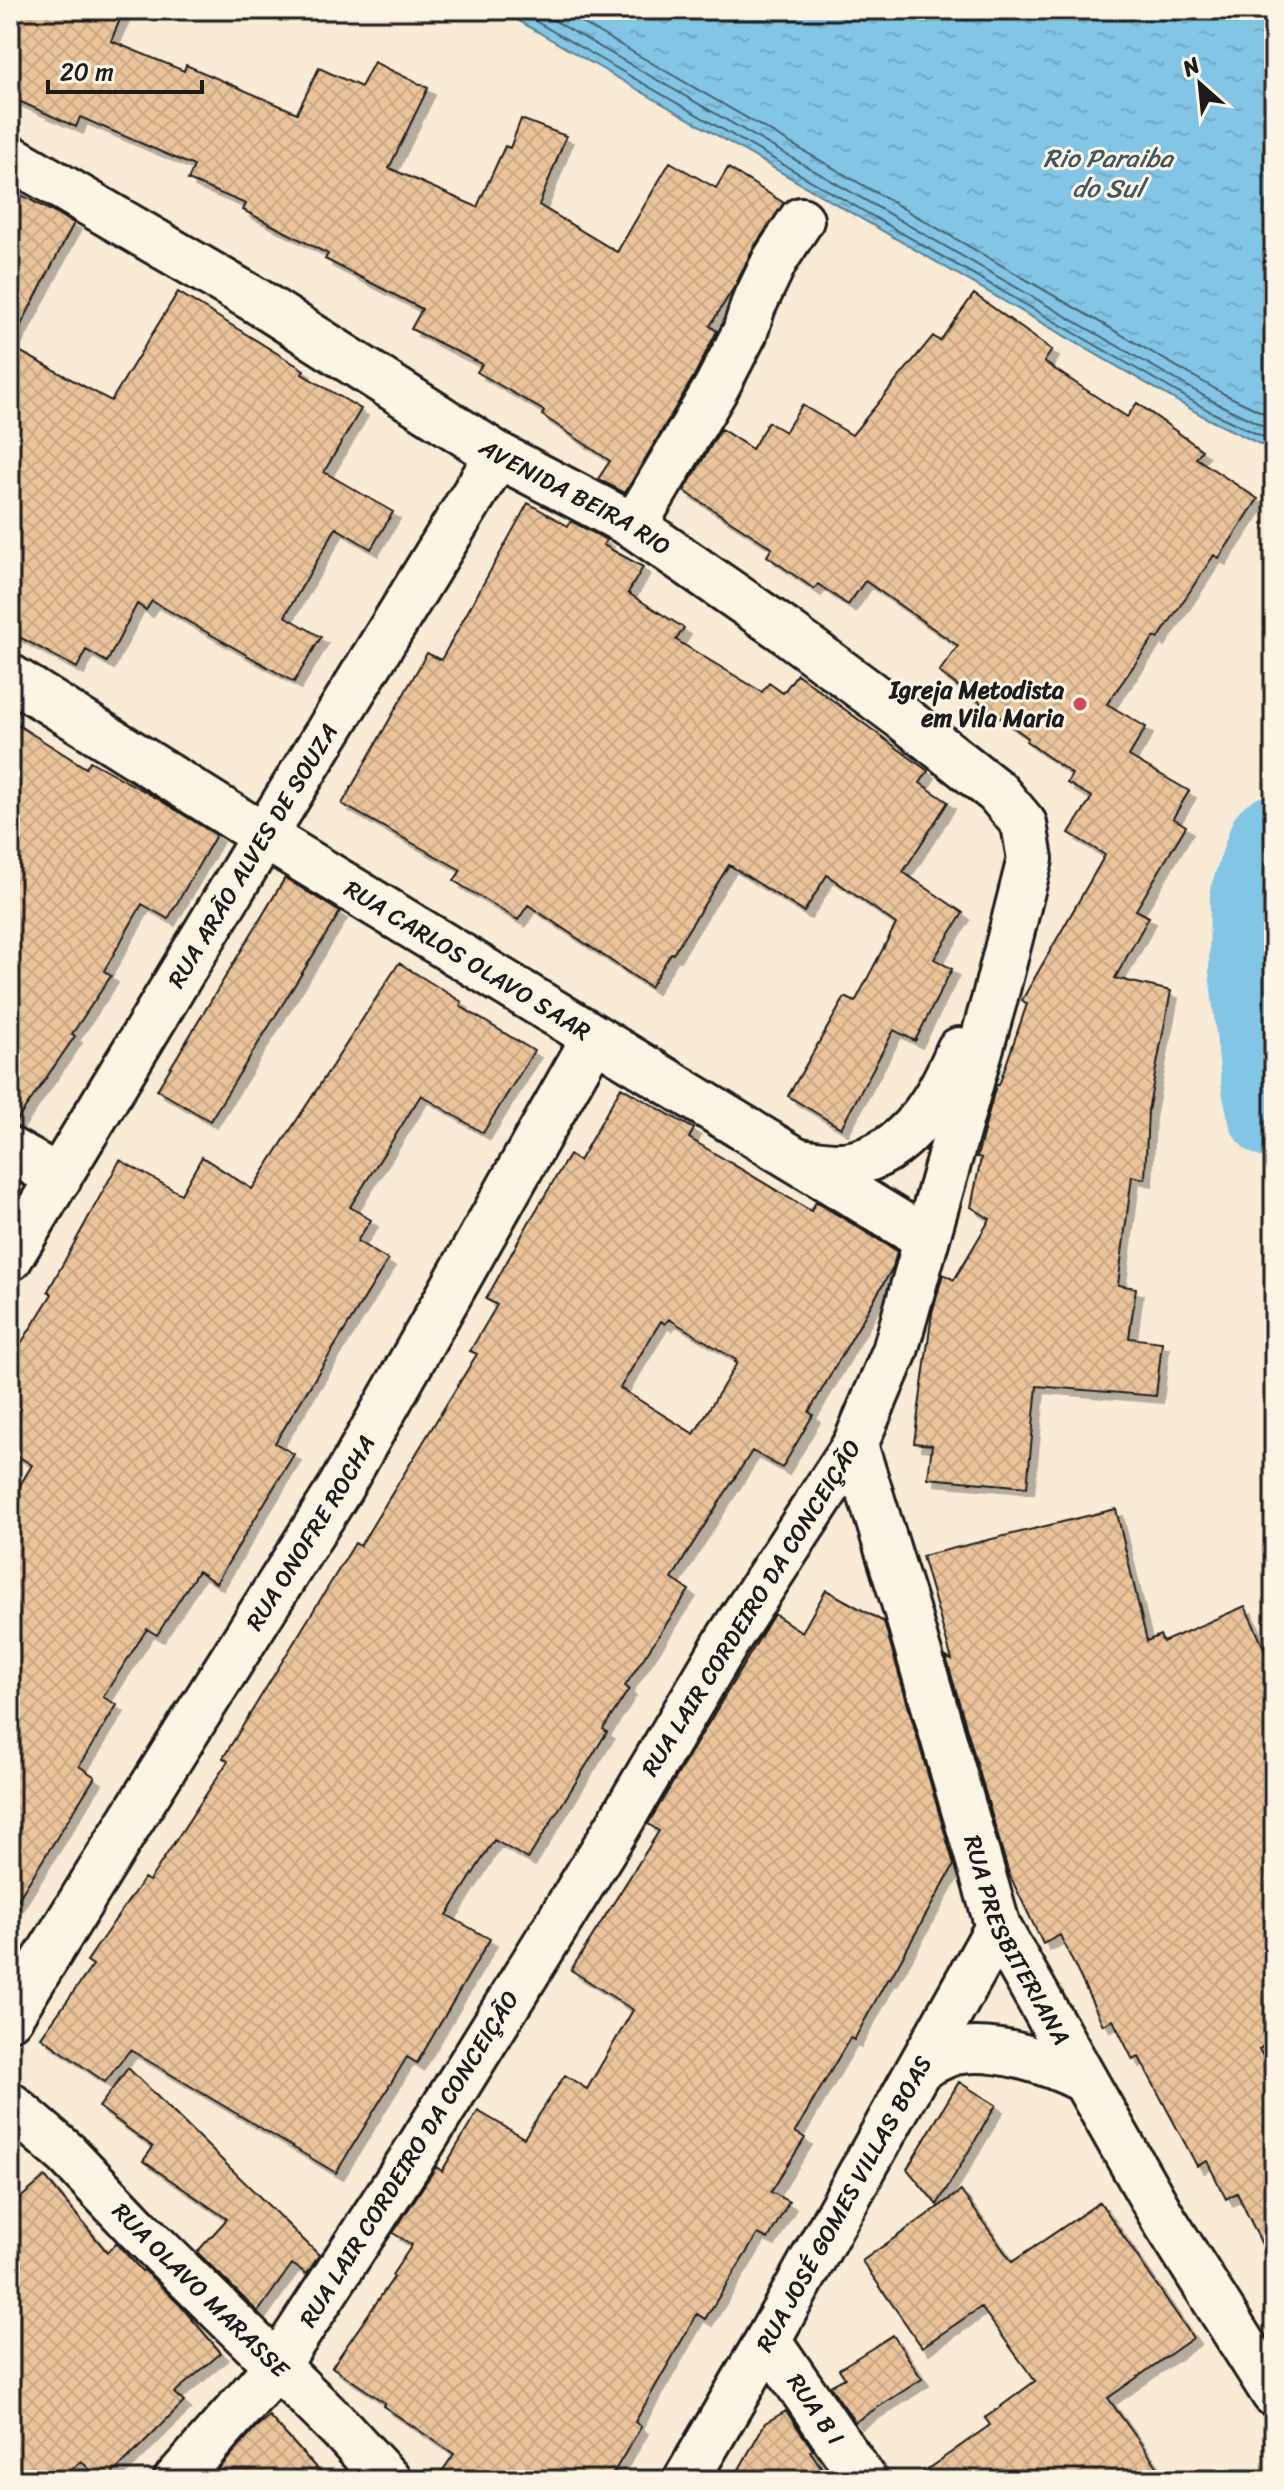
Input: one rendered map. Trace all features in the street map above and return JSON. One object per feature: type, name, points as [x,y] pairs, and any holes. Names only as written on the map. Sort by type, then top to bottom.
[{"type":"street","name":"AVENIDA BEIRA RIO","points":[[10,157],[257,301],[498,455],[634,526],[891,709],[997,792],[1024,824],[1030,859],[1012,922]]},
{"type":"street","points":[[634,526],[716,388],[745,332],[753,306],[775,260],[801,220]]},
{"type":"street","name":"RUA ARÃO ALVES DE SOUZA","points":[[10,1258],[498,455]]},
{"type":"street","name":"RUA CARLOS OLAVO SAAR","points":[[10,677],[264,836],[926,1239]]},
{"type":"street","points":[[800,1161],[850,1164],[864,1160],[903,1137],[923,1118],[945,1083],[1012,922]]},
{"type":"street","name":"RUA LAIR CORDEIRO DA CONCEIÇÃO","points":[[176,2480],[277,2366],[436,2120],[615,1831],[729,1638],[855,1445],[895,1351],[994,1001],[1012,922]]},
{"type":"street","name":"RUA ONOFRE ROCHA","points":[[10,2017],[340,1488],[594,1038]]},
{"type":"street","points":[[10,1150],[59,1178]]},
{"type":"street","name":"RUA PRESBITERIANA","points":[[855,1445],[917,1645],[998,1927],[1163,2218],[1274,2394]]},
{"type":"street","name":"RUA JOSÉ GOMES VILLAS BOAS","points":[[686,2480],[768,2340],[998,1927]]},
{"type":"street","points":[[920,2068],[957,2052],[999,2052],[1049,2063],[1084,2080]]},
{"type":"street","name":"RUA OLAVO MARASSE","points":[[10,2105],[67,2154],[388,2480]]},
{"type":"street","name":"RUA B I","points":[[768,2340],[864,2480]]},
{"type":"water","name":"Rio Paraiba do Sul","points":[[500,10],[1274,10],[1274,451],[1210,420]]},
{"type":"building","points":[[10,10],[124,10],[111,41],[184,71],[186,65],[297,113],[319,68],[361,87],[374,62],[428,88],[389,168],[477,207],[505,146],[510,148],[521,119],[566,136],[539,205],[617,252],[670,162],[716,188],[728,168],[784,203],[754,247],[710,326],[717,331],[625,493],[598,479],[610,461],[542,415],[544,411],[477,372],[482,364],[411,329],[422,309],[325,259],[328,254],[243,210],[246,204],[188,180],[194,166],[80,117],[76,127],[10,97]]},
{"type":"building","points":[[10,189],[74,223],[10,346]]},
{"type":"building","points":[[178,292],[361,409],[324,472],[393,512],[371,549],[336,528],[285,616],[321,637],[294,682],[152,601],[146,610],[137,604],[107,662],[86,650],[77,668],[10,632],[10,346],[111,401]]},
{"type":"building","points":[[974,294],[1052,350],[1044,362],[1127,417],[1137,403],[1202,450],[1196,458],[1258,499],[1219,558],[1214,555],[1158,639],[1154,637],[1107,704],[1146,727],[1129,756],[1189,791],[1173,818],[1186,826],[1136,910],[1149,917],[1115,978],[1171,991],[1148,1111],[1145,1179],[1132,1176],[1118,1285],[1136,1288],[1129,1338],[1162,1342],[1156,1396],[1037,1386],[1027,1487],[928,1478],[932,1445],[914,1443],[932,1313],[943,1274],[954,1280],[990,1219],[971,1207],[981,1158],[977,1157],[996,1085],[999,1085],[1027,1004],[1022,1000],[1105,855],[1069,833],[1092,797],[1067,783],[1072,774],[1026,741],[1028,738],[939,672],[958,646],[865,581],[848,605],[818,584],[814,589],[767,556],[772,548],[684,491],[721,429],[752,449],[768,422],[785,432],[802,405],[852,435],[933,336],[940,341]]},
{"type":"building","points":[[528,503],[568,526],[571,521],[607,540],[603,545],[643,567],[628,593],[684,628],[676,640],[762,692],[769,683],[783,693],[797,674],[928,771],[920,783],[948,802],[903,872],[963,913],[934,959],[952,969],[915,1041],[894,1030],[841,1128],[788,1096],[845,997],[855,1002],[896,924],[827,875],[804,912],[729,865],[650,987],[528,905],[518,920],[454,881],[461,870],[342,804],[427,653],[441,660]]},
{"type":"building","points":[[10,720],[86,768],[90,761],[216,835],[168,919],[142,904],[104,971],[111,976],[72,1034],[75,1036],[13,1126],[10,1125]]},
{"type":"building","points":[[285,878],[340,912],[210,1121],[157,1090]]},
{"type":"building","points":[[399,963],[462,1002],[460,1006],[534,1051],[483,1133],[421,1095],[350,1207],[371,1220],[357,1241],[388,1260],[275,1443],[294,1454],[216,1583],[198,1571],[157,1635],[147,1629],[103,1697],[117,1705],[79,1766],[95,1777],[10,1912],[10,1502],[32,1465],[10,1451],[10,1361],[52,1294],[48,1291],[120,1160],[181,1194],[202,1157],[252,1189]]},
{"type":"building","points":[[621,1087],[694,1129],[689,1138],[811,1211],[816,1202],[897,1251],[893,1267],[809,1412],[813,1415],[782,1468],[752,1451],[692,1545],[672,1579],[689,1590],[625,1686],[629,1689],[603,1729],[607,1732],[528,1859],[494,1840],[447,1915],[490,1939],[417,2063],[407,2057],[336,2173],[130,2050],[105,2082],[41,2037],[93,1965],[87,1961],[144,1878],[149,1881],[228,1761],[223,1758],[355,1543],[360,1546],[477,1354],[470,1351],[497,1305],[486,1299],[528,1224],[569,1155],[579,1161]],"holes":[[[669,1319],[736,1360],[694,1434],[620,1388],[661,1321],[665,1324]]]},
{"type":"building","points":[[1116,1509],[1147,1641],[1160,1635],[1163,1642],[1245,1606],[1274,1670],[1274,2041],[1259,2049],[1274,2076],[1274,2269],[1237,2193],[1226,2199],[1207,2161],[1197,2166],[1139,2057],[1133,2060],[1113,2020],[1103,2025],[1060,1935],[1043,1944],[1009,1874],[946,1657],[952,1660],[922,1556]]},
{"type":"building","points":[[826,1590],[884,1622],[954,1865],[854,2040],[850,2038],[795,2132],[805,2138],[771,2192],[789,2202],[768,2239],[758,2234],[705,2319],[697,2314],[635,2422],[641,2427],[609,2480],[436,2480],[454,2454],[332,2367],[394,2277],[392,2275],[412,2245],[393,2233],[436,2167],[442,2171],[478,2111],[524,2138],[565,2075],[587,2089],[633,2010],[571,1970],[659,1831],[648,1824],[774,1614],[802,1632]]},
{"type":"building","points":[[128,2068],[319,2255],[307,2274],[292,2264],[258,2312],[197,2252],[227,2219],[143,2161],[153,2147],[99,2107]]},
{"type":"building","points":[[959,2082],[996,2105],[937,2205],[907,2169]]},
{"type":"building","points":[[45,2177],[107,2252],[116,2243],[180,2305],[221,2353],[174,2393],[184,2402],[106,2480],[100,2480],[81,2461],[61,2480],[10,2480],[10,2207]]},
{"type":"building","points":[[961,2191],[1012,2262],[1100,2202],[1193,2338],[1108,2398],[1167,2480],[912,2480],[990,2425],[985,2418],[1035,2381],[981,2307],[922,2347],[862,2261]]},
{"type":"building","points":[[893,2335],[922,2379],[855,2422],[830,2386],[845,2378],[839,2369]]},
{"type":"building","points":[[786,2411],[830,2480],[733,2480],[765,2423]]},
{"type":"building","points":[[269,2416],[327,2480],[209,2480],[255,2428]]},
{"type":"waterway","points":[[1274,841],[1256,896],[1255,969],[1268,1087],[1274,1113]]},
{"type":"place","name":"Igreja Metodista em Vila Maria","points":[[1080,704]]}]
